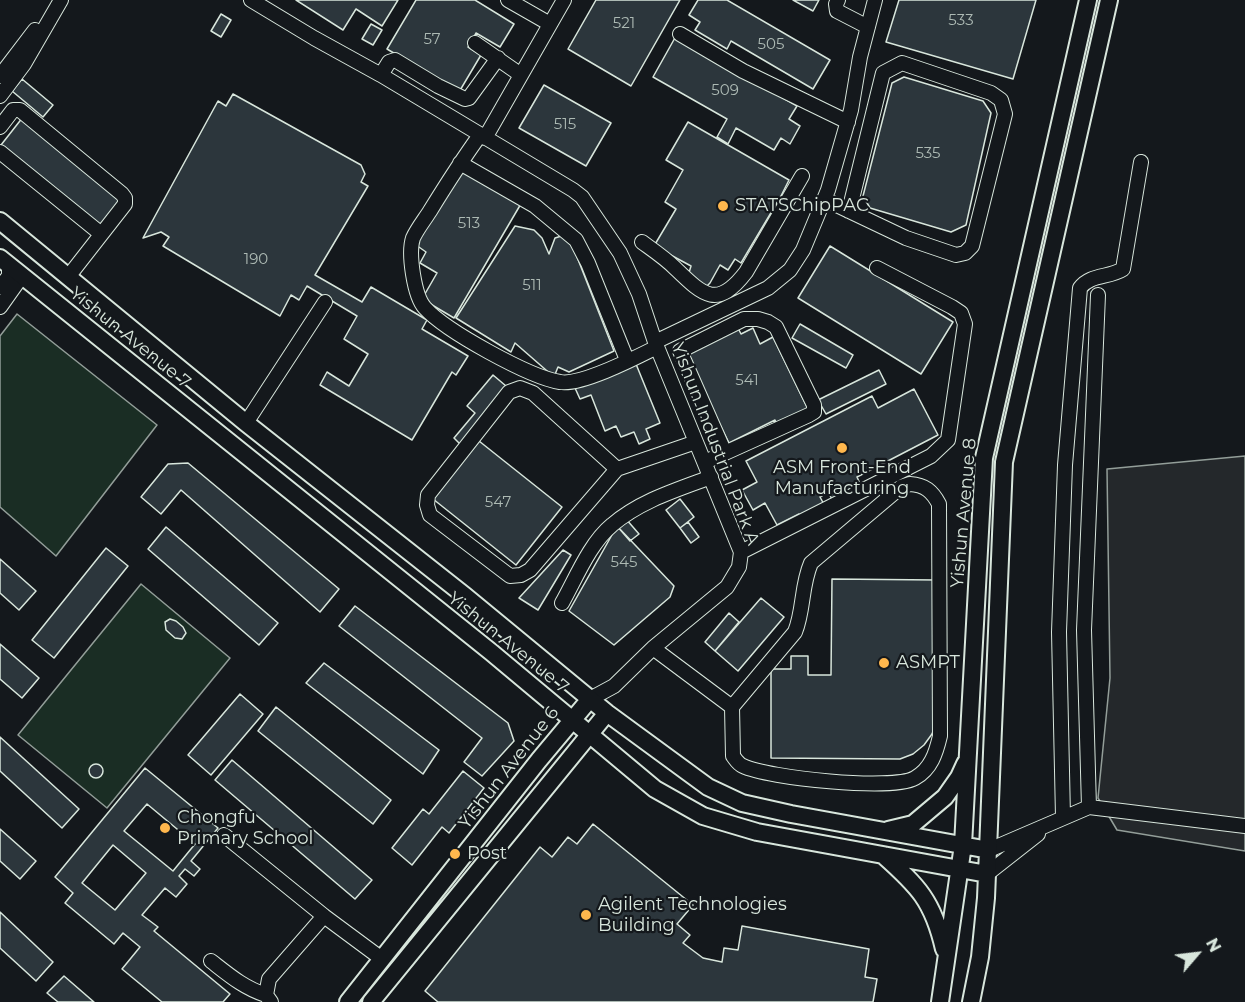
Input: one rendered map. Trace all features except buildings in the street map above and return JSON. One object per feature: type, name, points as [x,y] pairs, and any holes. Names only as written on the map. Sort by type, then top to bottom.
[{"type":"main road","name":"Yishun Avenue 8","points":[[940,1002],[963,845],[984,458],[1088,0]]},
{"type":"main road","name":"Yishun Avenue 8","points":[[971,1002],[980,957],[989,850],[1004,462],[1108,0]]},
{"type":"main road","name":"Yishun Avenue 7","points":[[0,221],[246,423],[607,713],[700,781],[732,799],[790,814],[989,850]]},
{"type":"main road","points":[[10,267],[27,262],[21,240]]},
{"type":"main road","name":"Yishun Avenue 7","points":[[10,267],[491,652],[655,789],[703,816],[787,839],[987,874]]},
{"type":"main road","points":[[491,652],[507,631]]},
{"type":"main road","name":"Yishun Avenue 6","points":[[348,1002],[590,699]]},
{"type":"main road","points":[[372,1002],[607,713]]},
{"type":"main road","points":[[882,832],[914,824],[945,797],[959,777],[968,757]]},
{"type":"main road","points":[[882,854],[910,879],[927,901],[938,922],[946,958]]},
{"type":"street","points":[[0,76],[41,22],[53,0]]},
{"type":"street","points":[[0,96],[24,64],[61,0]]},
{"type":"street","name":"Yishun Industrial Park A","points":[[251,0],[381,75],[582,197],[620,253],[639,294],[656,344],[741,552],[739,567],[727,587],[653,648],[615,686],[590,699]]},
{"type":"street","points":[[508,0],[550,24]]},
{"type":"street","points":[[530,13],[537,0]]},
{"type":"street","points":[[564,0],[483,136],[460,163],[413,238],[411,258],[416,288],[424,307],[463,337],[526,371],[560,383],[578,382],[656,344]]},
{"type":"street","points":[[838,0],[837,11],[868,27]]},
{"type":"street","name":"Yishun Industrial Park A","points":[[656,344],[768,288],[790,270],[803,250],[825,199],[848,122],[875,0]]},
{"type":"street","points":[[680,34],[743,71],[848,122]]},
{"type":"street","points":[[475,43],[521,75]]},
{"type":"street","points":[[381,75],[389,62],[395,60],[465,99],[472,96],[498,58]]},
{"type":"street","points":[[825,199],[906,238],[956,255],[965,253],[972,246],[1005,114],[1001,100],[991,93],[902,63],[883,73],[849,210]]},
{"type":"street","points":[[0,126],[13,110],[20,110],[125,198],[125,204],[100,233],[68,277]]},
{"type":"street","points":[[0,152],[100,233]]},
{"type":"street","points":[[1058,819],[1059,632],[1065,465],[1080,288],[1088,280],[1117,273],[1123,269],[1141,162]]},
{"type":"street","points":[[460,163],[535,206],[576,240],[588,263],[627,360]]},
{"type":"street","points":[[642,242],[702,293],[717,295],[727,291],[737,284],[747,272],[802,176]]},
{"type":"street","points":[[0,287],[10,273],[10,267]]},
{"type":"street","points":[[0,307],[10,267]]},
{"type":"street","points":[[741,552],[931,456],[948,440],[965,324],[961,313],[878,268]]},
{"type":"street","points":[[1089,807],[1084,630],[1098,295]]},
{"type":"street","points":[[246,423],[324,302]]},
{"type":"street","points":[[705,462],[725,453],[813,412],[813,405],[776,327],[768,322],[744,319],[680,351],[725,453]]},
{"type":"street","points":[[617,469],[533,393],[520,388],[509,392],[428,495],[427,505],[430,514],[510,576],[521,575],[530,570],[617,469],[696,442]]},
{"type":"street","points":[[562,603],[590,552],[611,526],[649,500],[711,477]]},
{"type":"street","points":[[910,484],[928,489],[935,495],[939,504],[940,736],[937,750],[924,771],[912,780],[898,782],[828,782],[743,766],[733,756],[732,708],[795,632],[800,620],[805,576],[811,564],[901,487],[910,484]]},
{"type":"street","points":[[653,648],[732,708]]},
{"type":"street","name":"Yishun Industrial Park A","points":[[607,713],[615,686]]},
{"type":"street","points":[[989,850],[1089,807],[1245,826]]},
{"type":"street","points":[[987,874],[1058,819]]},
{"type":"street","points":[[224,835],[324,916],[382,959]]},
{"type":"street","points":[[211,961],[250,990],[269,998],[269,979],[324,916]]},
{"type":"green space","points":[[17,314],[157,425],[56,556],[0,507],[0,336]]},
{"type":"green space","points":[[141,584],[230,658],[107,808],[18,735]]},
{"type":"shaded area","points":[[1245,456],[1245,851],[1117,830],[1098,798],[1110,678],[1107,469]]},
{"type":"place","name":"STATSChipPAC","points":[[723,206]]},
{"type":"place","name":"ASM Front-End Manufacturing","points":[[842,448]]},
{"type":"place","name":"ASMPT","points":[[884,663]]},
{"type":"place","name":"Chongfu Primary School","points":[[165,828]]},
{"type":"place","name":"Post","points":[[455,854]]},
{"type":"place","name":"Agilent Technologies Building","points":[[586,915]]}]
